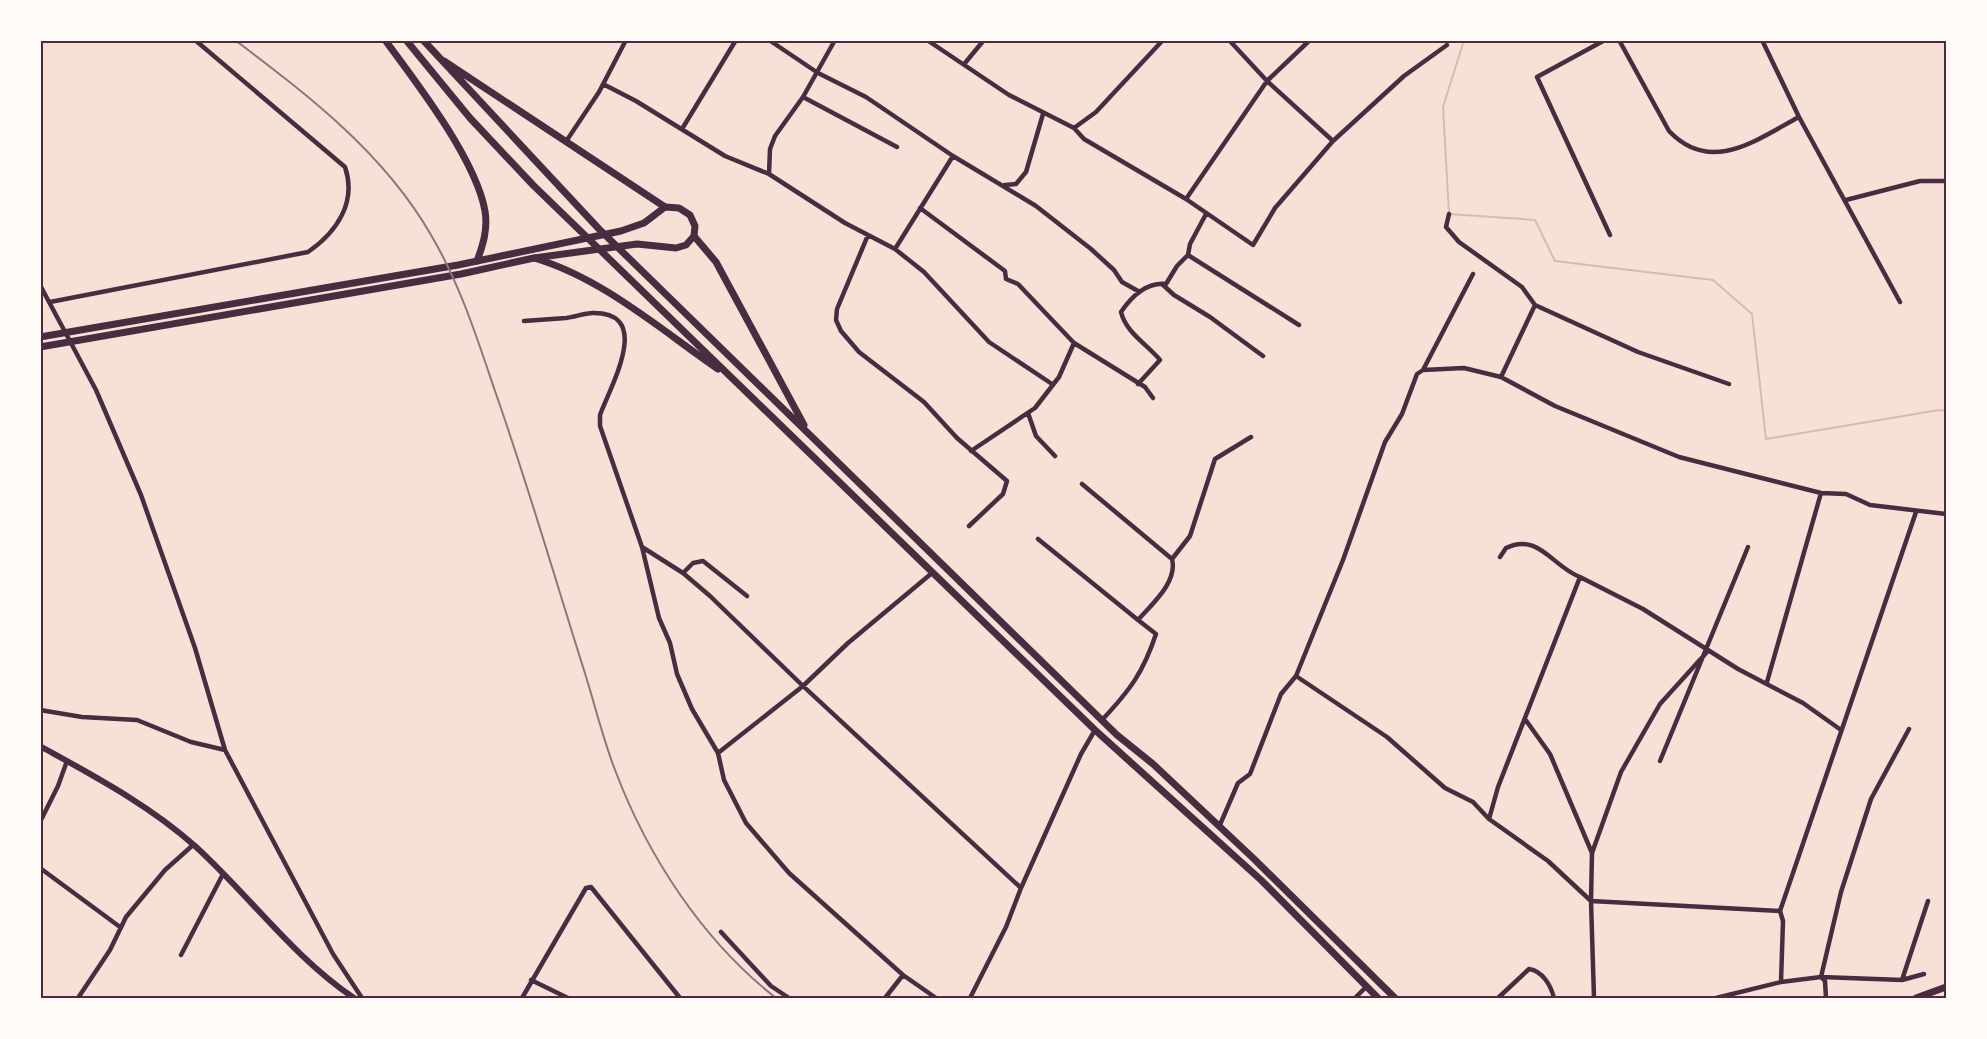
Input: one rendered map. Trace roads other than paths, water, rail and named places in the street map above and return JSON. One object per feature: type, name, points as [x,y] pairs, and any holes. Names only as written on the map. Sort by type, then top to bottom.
[{"type":"main road","points":[[385,40],[452,136],[468,168],[485,210],[484,242],[477,261]]},
{"type":"main road","points":[[406,40],[470,118],[533,186],[1095,730],[1261,880],[1378,999]]},
{"type":"main road","points":[[423,40],[599,229],[1102,720],[1219,827],[1395,999]]},
{"type":"main road","points":[[40,347],[461,274],[534,258],[628,245],[676,248],[686,245],[694,236],[695,226],[690,215],[680,208],[665,207],[567,140],[435,55]]},
{"type":"main road","points":[[40,337],[458,265],[621,231],[644,223],[665,207]]},
{"type":"main road","points":[[694,236],[716,262],[808,433]]},
{"type":"main road","points":[[534,258],[562,267],[591,282],[735,380]]},
{"type":"main road","points":[[40,746],[141,805],[193,844],[307,961],[354,999]]},
{"type":"main road","points":[[1916,999],[1947,987]]},
{"type":"street","points":[[50,302],[308,252],[325,240],[338,224],[348,201],[350,180],[345,166],[195,40]]},
{"type":"street","points":[[567,140],[603,84],[626,40]]},
{"type":"street","points":[[682,129],[736,40]]},
{"type":"street","points":[[769,40],[818,73],[866,98],[953,156],[1005,185],[1091,249],[1114,270],[1122,282],[1138,291]]},
{"type":"street","points":[[769,174],[770,149],[775,136],[803,97],[835,40]]},
{"type":"street","points":[[927,40],[1009,95],[1074,128],[1084,139],[1186,199],[1253,245],[1275,208],[1333,141],[1404,76],[1448,45]]},
{"type":"street","points":[[964,63],[984,40]]},
{"type":"street","points":[[1074,128],[1096,112],[1163,40]]},
{"type":"street","points":[[1229,40],[1267,81],[1333,141]]},
{"type":"street","points":[[1186,199],[1267,81],[1310,40]]},
{"type":"street","points":[[1605,40],[1538,77],[1610,235]]},
{"type":"street","points":[[1619,40],[1669,131],[1681,143],[1705,154],[1745,146],[1799,117]]},
{"type":"street","points":[[1762,40],[1799,117],[1900,302]]},
{"type":"street","points":[[603,84],[741,165],[769,174],[895,249],[924,272],[989,342],[1022,367],[1052,384]]},
{"type":"street","points":[[803,97],[897,147]]},
{"type":"street","points":[[1005,185],[1016,184],[1026,172],[1043,114]]},
{"type":"street","points":[[895,249],[953,156]]},
{"type":"street","points":[[1846,200],[1920,181],[1947,181]]},
{"type":"street","points":[[920,208],[1005,271],[1006,279],[1018,284],[1074,343],[1145,387],[1153,398]]},
{"type":"street","points":[[1138,384],[1160,360],[1135,335],[1122,312],[1138,291],[1166,284],[1188,255],[1190,244],[1206,214]]},
{"type":"street","points":[[1449,214],[1446,227],[1459,242],[1522,287],[1535,305],[1638,352],[1729,384]]},
{"type":"street","points":[[868,235],[837,309],[836,320],[841,331],[859,352],[924,402],[971,451],[1007,481],[1007,488],[969,526]]},
{"type":"street","points":[[1188,255],[1299,325]]},
{"type":"street","points":[[1219,827],[1238,783],[1250,774],[1281,694],[1296,676],[1343,560],[1385,442],[1402,414],[1418,374],[1423,370],[1473,274]]},
{"type":"street","points":[[1162,284],[1174,295],[1210,317],[1263,356]]},
{"type":"street","points":[[40,285],[96,390],[141,495],[195,648],[225,750],[333,954],[362,999]]},
{"type":"street","points":[[1501,377],[1535,305]]},
{"type":"street","points":[[524,321],[567,318],[592,312],[608,315],[621,323],[626,336],[625,348],[600,415],[600,426],[642,547],[659,618],[670,643],[677,674],[692,709],[718,753],[724,780],[746,823],[789,873],[903,975],[936,999]]},
{"type":"street","points":[[971,451],[1035,408],[1059,377],[1074,343]]},
{"type":"street","points":[[1423,370],[1464,368],[1501,377],[1555,406],[1679,457],[1821,493],[1846,494],[1870,505],[1947,514]]},
{"type":"street","points":[[1028,413],[1036,436],[1055,456]]},
{"type":"street","points":[[1138,620],[1162,592],[1173,569],[1172,559],[1190,536],[1215,459],[1251,437]]},
{"type":"street","points":[[1082,484],[1172,559]]},
{"type":"street","points":[[1767,682],[1821,493]]},
{"type":"street","points":[[1781,981],[1783,921],[1780,911],[1838,747],[1841,730],[1916,512]]},
{"type":"street","points":[[1038,539],[1156,634],[1145,666],[1127,692],[1102,720]]},
{"type":"street","points":[[1500,557],[1506,548],[1524,543],[1543,550],[1580,577],[1643,609],[1707,652],[1767,682],[1803,703],[1841,730]]},
{"type":"street","points":[[642,547],[683,573],[1021,888]]},
{"type":"street","points":[[1660,761],[1707,652],[1748,547]]},
{"type":"street","points":[[683,573],[693,562],[703,561],[747,596]]},
{"type":"street","points":[[718,753],[802,686],[848,643],[932,573]]},
{"type":"street","points":[[1489,819],[1498,787],[1580,577]]},
{"type":"street","points":[[1594,999],[1592,853],[1621,772],[1660,704],[1707,652]]},
{"type":"street","points":[[1296,676],[1386,737],[1445,788],[1473,802],[1489,819],[1548,861],[1591,902],[1780,911]]},
{"type":"street","points":[[40,710],[82,717],[137,720],[191,742],[225,750]]},
{"type":"street","points":[[1525,719],[1550,754],[1592,853]]},
{"type":"street","points":[[1821,977],[1841,892],[1871,799],[1909,729]]},
{"type":"street","points":[[970,999],[1006,927],[1081,754],[1095,730]]},
{"type":"street","points":[[40,822],[58,786],[67,761]]},
{"type":"street","points":[[78,999],[110,950],[120,927],[152,885],[193,844]]},
{"type":"street","points":[[40,868],[120,927]]},
{"type":"street","points":[[181,955],[224,874]]},
{"type":"street","points":[[522,999],[586,888],[591,887],[680,999]]},
{"type":"street","points":[[1902,980],[1928,901]]},
{"type":"street","points":[[721,932],[771,986],[789,999]]},
{"type":"street","points":[[1498,999],[1529,969],[1541,975],[1552,998]]},
{"type":"street","points":[[1716,999],[1781,981],[1821,977],[1902,980],[1924,974]]},
{"type":"street","points":[[885,999],[903,975]]},
{"type":"street","points":[[1821,977],[1825,981],[1826,999]]},
{"type":"street","points":[[531,980],[568,999]]},
{"type":"street","points":[[1355,999],[1366,987]]},
{"type":"waterway","points":[[1464,40],[1443,107],[1449,214],[1535,220],[1555,261],[1713,280],[1752,314],[1766,439],[1939,410],[1946,411]]},
{"type":"railway","points":[[235,40],[317,105],[368,152],[412,205],[431,235],[459,292],[507,425],[606,744],[628,802],[661,865],[680,895],[725,951],[776,998]]}]
